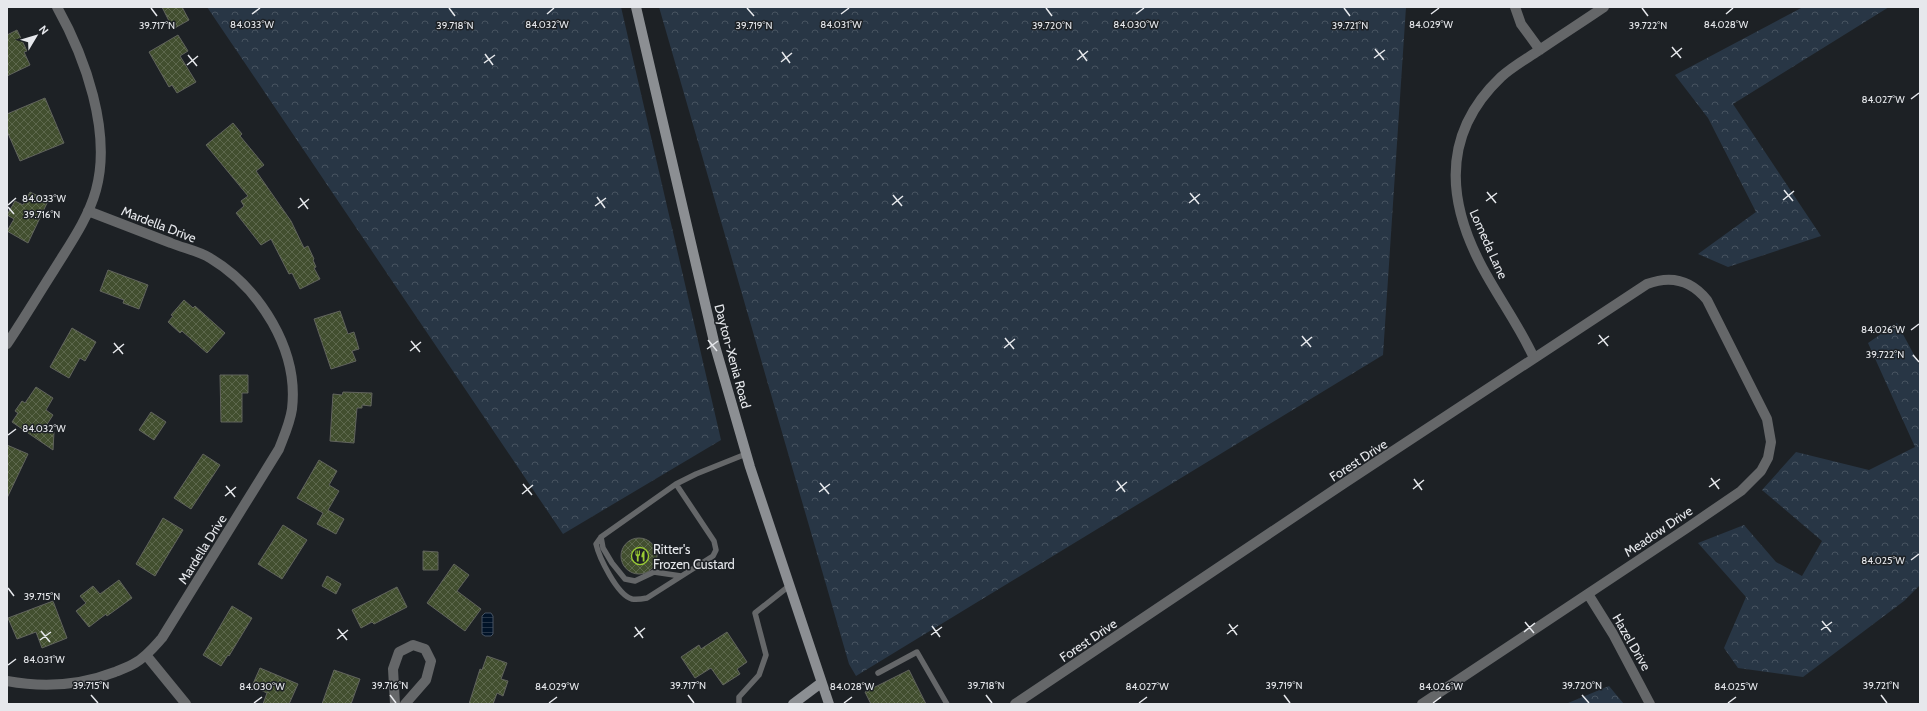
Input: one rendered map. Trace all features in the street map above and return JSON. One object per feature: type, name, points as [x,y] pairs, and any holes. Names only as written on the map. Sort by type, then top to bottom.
[{"type":"main road","name":"Dayton-Xenia Road","points":[[636,7],[715,346],[746,454],[829,704]]},
{"type":"main road","points":[[794,704],[821,683]]},
{"type":"street","points":[[7,344],[75,236],[88,211],[98,179],[100,160],[99,128],[92,97],[80,57],[57,7]]},
{"type":"street","points":[[1515,7],[1521,24],[1540,50]]},
{"type":"street","name":"Lomeda Lane","points":[[1534,358],[1518,326],[1480,263],[1463,226],[1457,201],[1455,176],[1461,139],[1467,122],[1478,103],[1502,76],[1604,7]]},
{"type":"street","name":"Mardella Drive","points":[[7,681],[48,686],[77,684],[135,664],[146,655],[162,638],[279,450],[288,427],[292,409],[292,380],[283,347],[271,320],[255,296],[232,274],[209,257],[88,211]]},
{"type":"street","name":"Forest Drive","points":[[1015,704],[1647,284],[1655,281],[1672,279],[1688,284],[1702,294],[1713,313]]},
{"type":"street","name":"Meadow Drive","points":[[1422,704],[1741,491],[1761,471],[1768,458],[1771,442],[1767,419],[1713,313]]},
{"type":"street","name":"Hazel Drive","points":[[1588,594],[1614,634],[1650,704]]},
{"type":"street","points":[[396,704],[393,669],[399,652],[413,645],[425,649],[431,661],[426,680],[405,704]]},
{"type":"street","points":[[146,655],[186,704]]},
{"type":"lane","points":[[676,484],[714,541],[716,550],[713,556],[647,598],[640,600],[631,599],[621,591],[598,555],[596,544],[601,537],[676,484],[696,474],[746,454]]},
{"type":"lane","points":[[601,537],[603,548],[625,579],[635,582],[654,572],[681,576]]},
{"type":"lane","points":[[739,704],[739,697],[759,675],[766,655],[755,613],[789,586]]},
{"type":"lane","points":[[878,673],[917,652],[947,704]]},
{"type":"green space","points":[[207,7],[621,7],[721,440],[563,534]]},
{"type":"green space","points":[[659,7],[1406,7],[1383,355],[856,676],[849,664]]},
{"type":"green space","points":[[1803,7],[1889,7],[1733,104],[1821,236],[1728,267],[1698,254],[1756,212],[1708,118],[1675,75]]},
{"type":"green space","points":[[1897,323],[1920,366],[1920,585],[1904,601],[1803,677],[1738,668],[1724,648],[1746,597],[1698,543],[1744,525],[1776,562],[1802,576],[1822,541],[1762,490],[1796,452],[1869,470],[1915,447],[1868,343]]},
{"type":"green space","points":[[1609,686],[1624,704],[1568,704],[1568,703]]},
{"type":"shaded area","points":[[485,613],[491,613],[493,616],[493,634],[491,636],[485,636],[482,634],[482,616]]},
{"type":"building","points":[[162,7],[182,7],[189,20],[173,29]]},
{"type":"building","points":[[17,30],[27,51],[24,52],[30,65],[7,76],[7,35]]},
{"type":"building","points":[[178,35],[188,51],[180,56],[196,82],[177,93],[172,85],[169,87],[149,52]]},
{"type":"building","points":[[45,98],[64,143],[20,161],[7,131],[7,114]]},
{"type":"building","points":[[233,123],[242,134],[240,136],[264,165],[256,171],[291,221],[304,248],[308,246],[314,259],[313,260],[316,267],[314,268],[320,279],[300,289],[292,273],[289,274],[271,239],[261,245],[236,213],[244,206],[241,201],[248,196],[206,145]]},
{"type":"building","points":[[30,192],[48,201],[28,243],[7,231],[14,219],[7,215],[15,201],[23,205]]},
{"type":"building","points":[[108,270],[148,285],[139,309],[123,303],[124,300],[100,291]]},
{"type":"building","points":[[184,300],[193,308],[195,306],[225,333],[207,353],[182,331],[180,333],[168,322],[173,316],[171,315]]},
{"type":"building","points":[[340,311],[348,334],[354,332],[359,349],[352,351],[356,361],[331,369],[314,319]]},
{"type":"building","points":[[72,328],[96,342],[85,361],[80,358],[69,378],[50,367]]},
{"type":"building","points":[[220,375],[248,375],[248,393],[242,393],[242,422],[221,422]]},
{"type":"building","points":[[36,387],[53,398],[46,410],[53,415],[42,432],[54,432],[53,450],[12,422],[18,413],[15,411],[22,401],[25,403]]},
{"type":"building","points":[[343,392],[372,393],[371,406],[362,405],[362,408],[357,408],[354,443],[330,441],[333,394],[342,395]]},
{"type":"building","points":[[151,412],[166,422],[154,440],[139,430]]},
{"type":"building","points":[[7,445],[28,454],[7,498]]},
{"type":"building","points":[[203,454],[220,465],[191,509],[174,498]]},
{"type":"building","points":[[319,460],[337,471],[329,485],[339,491],[328,510],[344,519],[336,534],[317,524],[323,513],[297,498]]},
{"type":"building","points":[[163,518],[183,530],[155,576],[136,564]]},
{"type":"building","points":[[283,525],[307,540],[282,579],[258,564]]},
{"type":"building","name":"Ritter's Frozen Custard","points":[[639,538],[652,543],[657,556],[652,569],[639,574],[626,569],[621,556],[626,543]]},
{"type":"building","points":[[423,551],[438,552],[438,570],[423,570]]},
{"type":"building","points":[[454,564],[469,575],[457,591],[481,609],[465,631],[427,603]]},
{"type":"building","points":[[327,576],[341,584],[336,594],[322,586]]},
{"type":"building","points":[[119,580],[132,598],[107,616],[106,614],[89,627],[76,611],[86,603],[80,596],[93,586],[100,594]]},
{"type":"building","points":[[397,587],[407,607],[374,624],[372,622],[361,628],[352,610]]},
{"type":"building","points":[[53,601],[67,638],[42,648],[36,632],[17,639],[8,618]]},
{"type":"building","points":[[232,606],[252,618],[229,656],[228,655],[221,666],[203,655]]},
{"type":"building","points":[[727,632],[747,662],[737,669],[740,674],[723,685],[711,668],[695,678],[681,657],[699,645],[701,649]]},
{"type":"building","points":[[487,656],[507,663],[501,679],[508,681],[503,696],[497,693],[493,704],[469,704],[480,669],[482,670]]},
{"type":"building","points":[[260,668],[298,684],[289,704],[263,704],[267,693],[252,686]]},
{"type":"building","points":[[334,670],[360,679],[351,704],[322,704]]},
{"type":"building","points":[[909,670],[926,704],[871,704],[865,692]]},
{"type":"place","name":"Ritter's Frozen Custard","points":[[640,556]]}]
